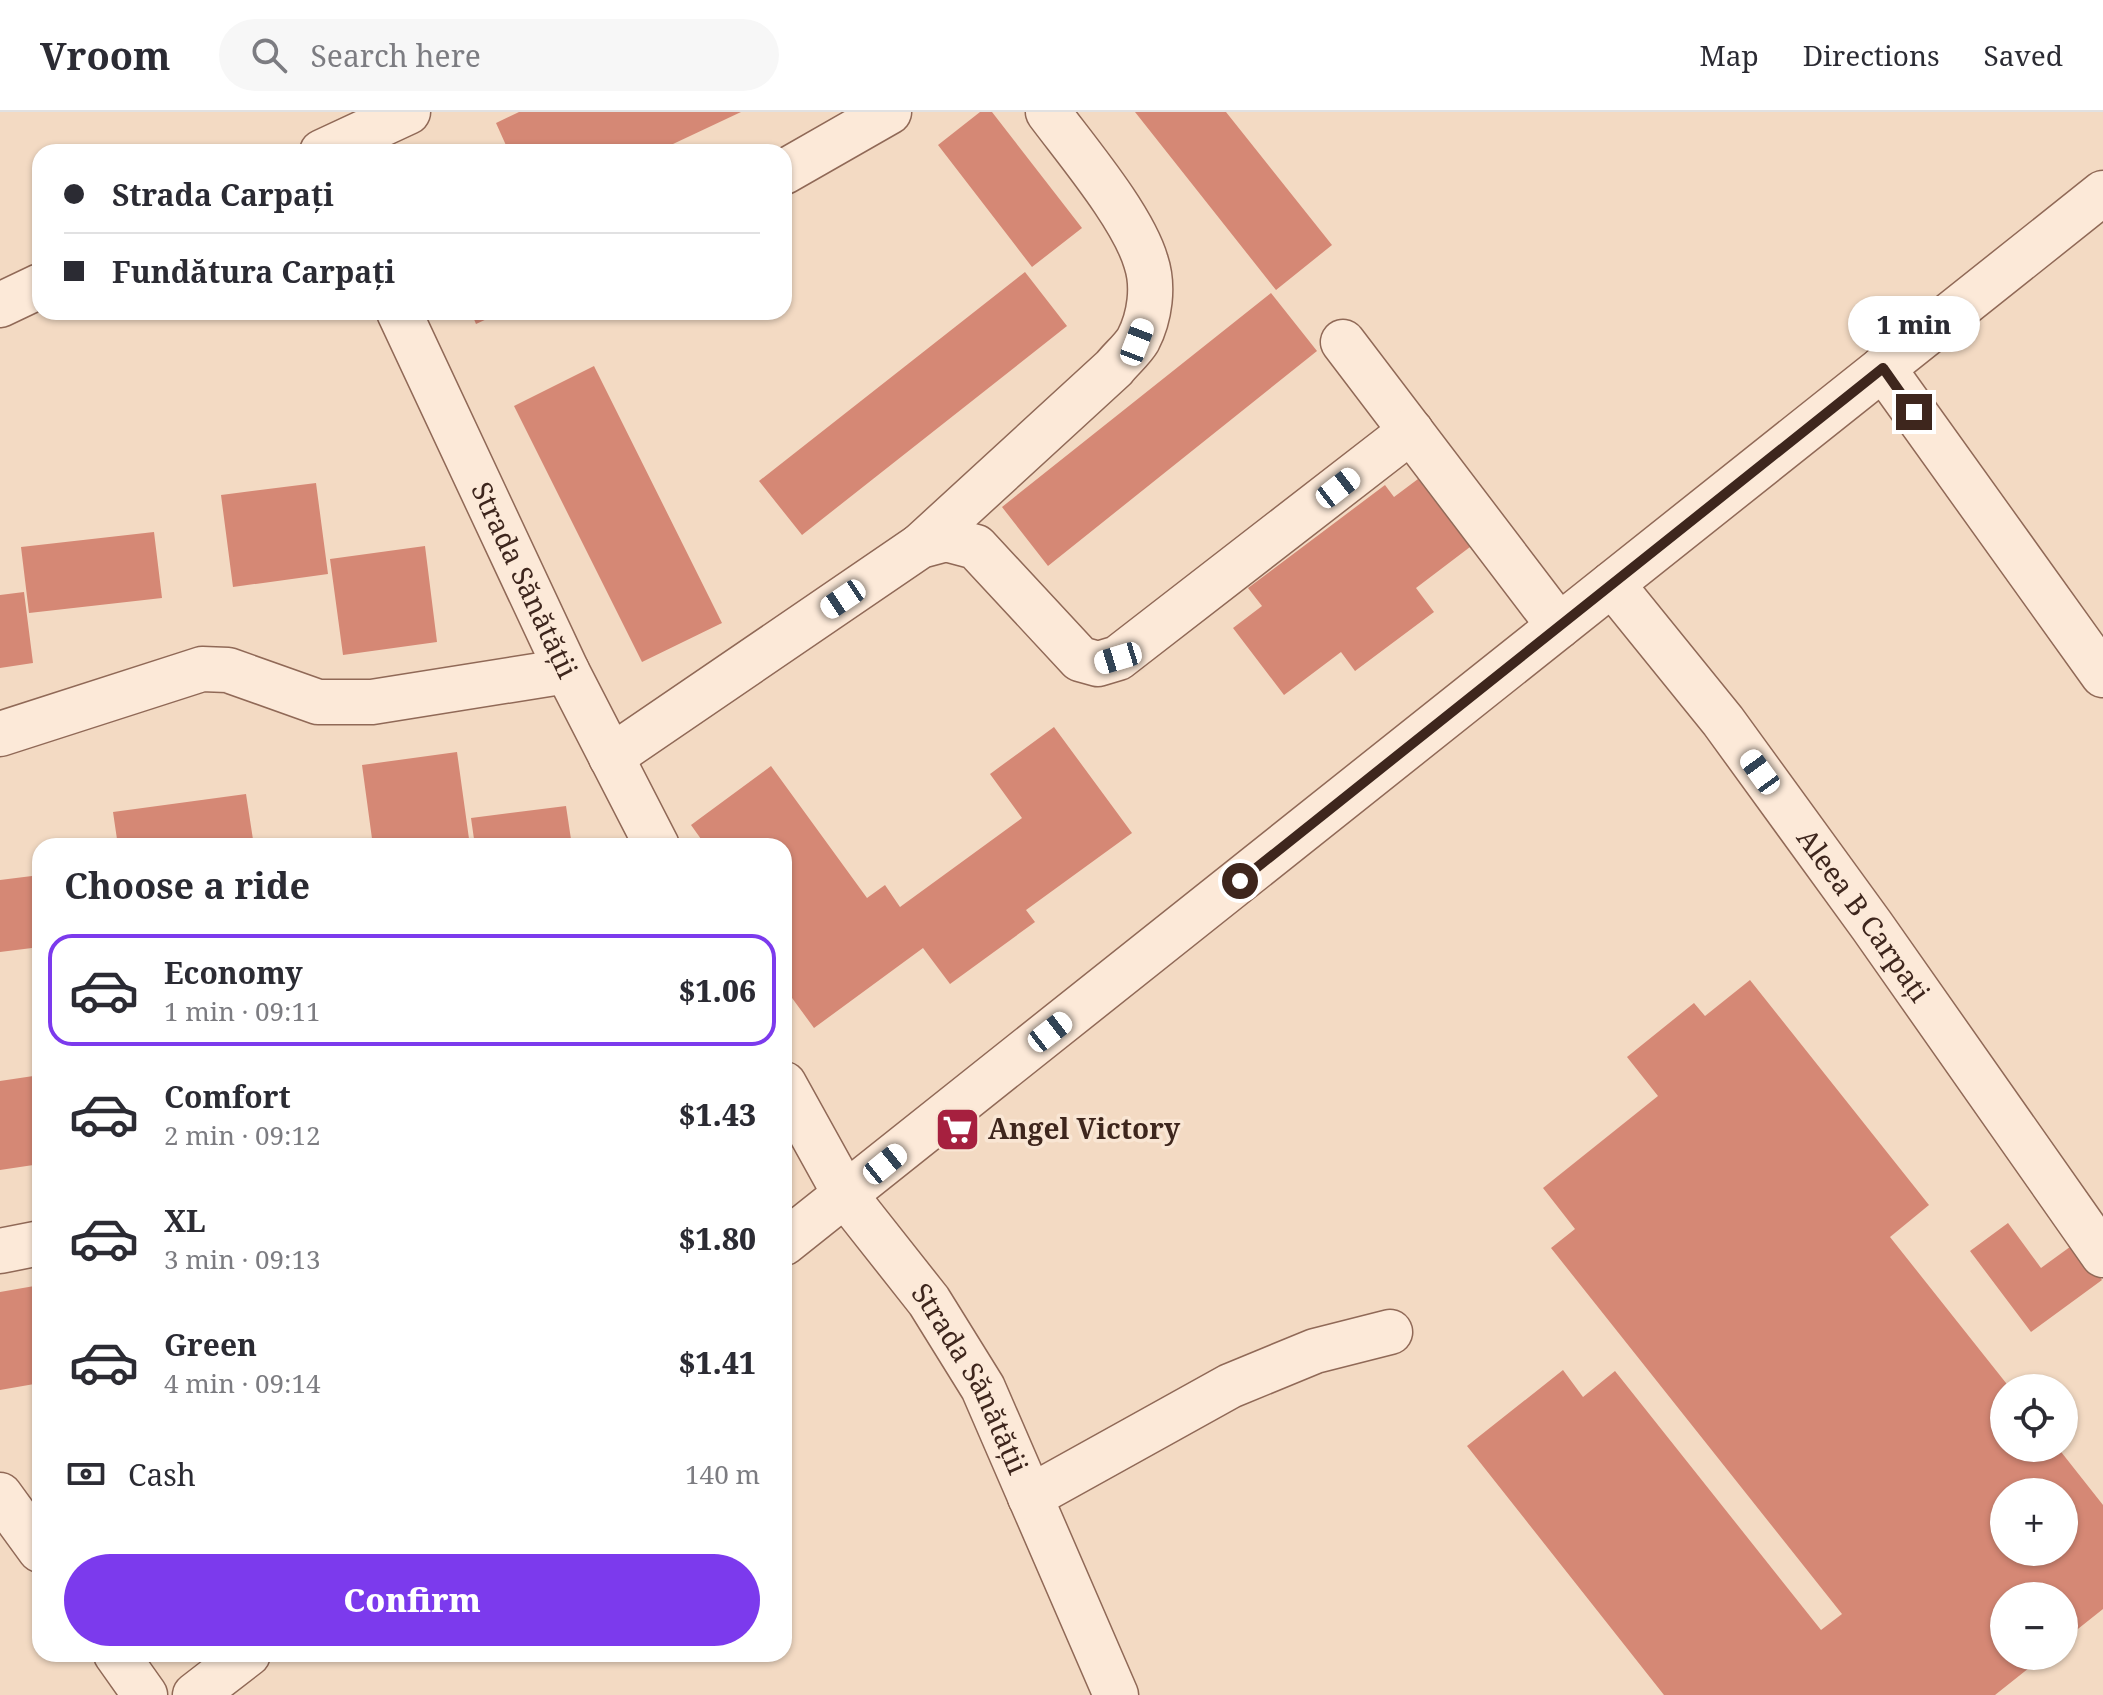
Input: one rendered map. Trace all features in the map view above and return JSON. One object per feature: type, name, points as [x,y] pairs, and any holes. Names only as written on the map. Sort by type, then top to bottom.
[{"type":"street","points":[[340,144],[408,112]]},
{"type":"street","points":[[792,167],[889,112]]},
{"type":"street","points":[[611,757],[920,546],[1114,368],[1137,342],[1148,315],[1150,289],[1147,262],[1134,234],[1048,112]]},
{"type":"street","points":[[792,1237],[2103,193]]},
{"type":"street","points":[[0,305],[32,290]]},
{"type":"street","name":"Strada Sănătății","points":[[403,320],[567,671],[653,838]]},
{"type":"street","points":[[1343,342],[1559,626]]},
{"type":"street","points":[[1883,368],[2103,675]]},
{"type":"street","points":[[920,546],[946,539],[976,547],[1080,659],[1098,664],[1118,658],[1411,431]]},
{"type":"street","name":"Aleea B Carpați","points":[[1612,584],[1723,721],[1872,926],[2103,1255]]},
{"type":"street","points":[[0,734],[202,669],[228,670],[318,702],[372,702],[567,671]]},
{"type":"street","name":"Strada Sănătății","points":[[792,1098],[846,1196],[937,1313],[983,1388],[1116,1695]]},
{"type":"street","points":[[0,1251],[32,1245]]},
{"type":"street","points":[[1030,1497],[1230,1386],[1315,1351],[1390,1332]]},
{"type":"street","points":[[0,1495],[32,1539]]},
{"type":"street","points":[[122,1662],[145,1695]]},
{"type":"street","points":[[195,1695],[238,1662]]},
{"type":"building","points":[[519,112],[741,112],[673,144],[505,144],[496,123]]},
{"type":"building","points":[[980,112],[992,112],[1082,228],[1032,267],[938,145]]},
{"type":"building","points":[[1135,112],[1226,112],[1332,245],[1276,290]]},
{"type":"building","points":[[1025,272],[1067,326],[802,535],[759,481]]},
{"type":"building","points":[[1271,293],[1317,351],[1048,566],[1002,507]]},
{"type":"building","points":[[594,366],[722,623],[642,662],[514,406]]},
{"type":"building","points":[[1418,479],[1470,547],[1416,588],[1434,612],[1355,671],[1341,652],[1284,695],[1233,628],[1262,606],[1248,588],[1385,485],[1394,497]]},
{"type":"building","points":[[316,483],[328,574],[233,587],[221,495]]},
{"type":"building","points":[[154,532],[162,598],[29,613],[21,547]]},
{"type":"building","points":[[425,546],[437,642],[343,655],[330,559]]},
{"type":"building","points":[[24,592],[33,663],[0,668],[0,595]]},
{"type":"building","points":[[1054,727],[1132,833],[1026,910],[1035,922],[950,984],[923,948],[814,1028],[792,998],[792,838],[700,838],[691,825],[771,766],[867,898],[885,885],[900,907],[1022,818],[990,774]]},
{"type":"building","points":[[457,752],[469,838],[372,838],[362,765]]},
{"type":"building","points":[[246,794],[253,838],[117,838],[113,812]]},
{"type":"building","points":[[566,806],[571,838],[474,838],[471,818]]},
{"type":"building","points":[[32,876],[32,948],[0,952],[0,880]]},
{"type":"building","points":[[1750,980],[1929,1205],[1890,1237],[1999,1374],[1990,1374],[1990,1462],[2069,1462],[2103,1505],[2103,1609],[2078,1629],[2078,1582],[1990,1582],[1990,1670],[2026,1670],[1995,1695],[1664,1695],[1467,1446],[1563,1370],[1583,1397],[1615,1371],[1821,1630],[1842,1614],[1551,1248],[1575,1229],[1543,1188],[1658,1096],[1627,1057],[1694,1003],[1705,1016]]},
{"type":"building","points":[[32,1076],[32,1165],[0,1170],[0,1081]]},
{"type":"building","points":[[2008,1223],[2041,1268],[2074,1244],[2102,1280],[2031,1332],[1970,1251]]},
{"type":"building","points":[[32,1286],[32,1384],[0,1390],[0,1292]]},
{"type":"place","name":"Angel Victory","points":[[957,1129]]},
{"type":"route","points":[[1240,881],[1883,368],[1914,412]]}]
